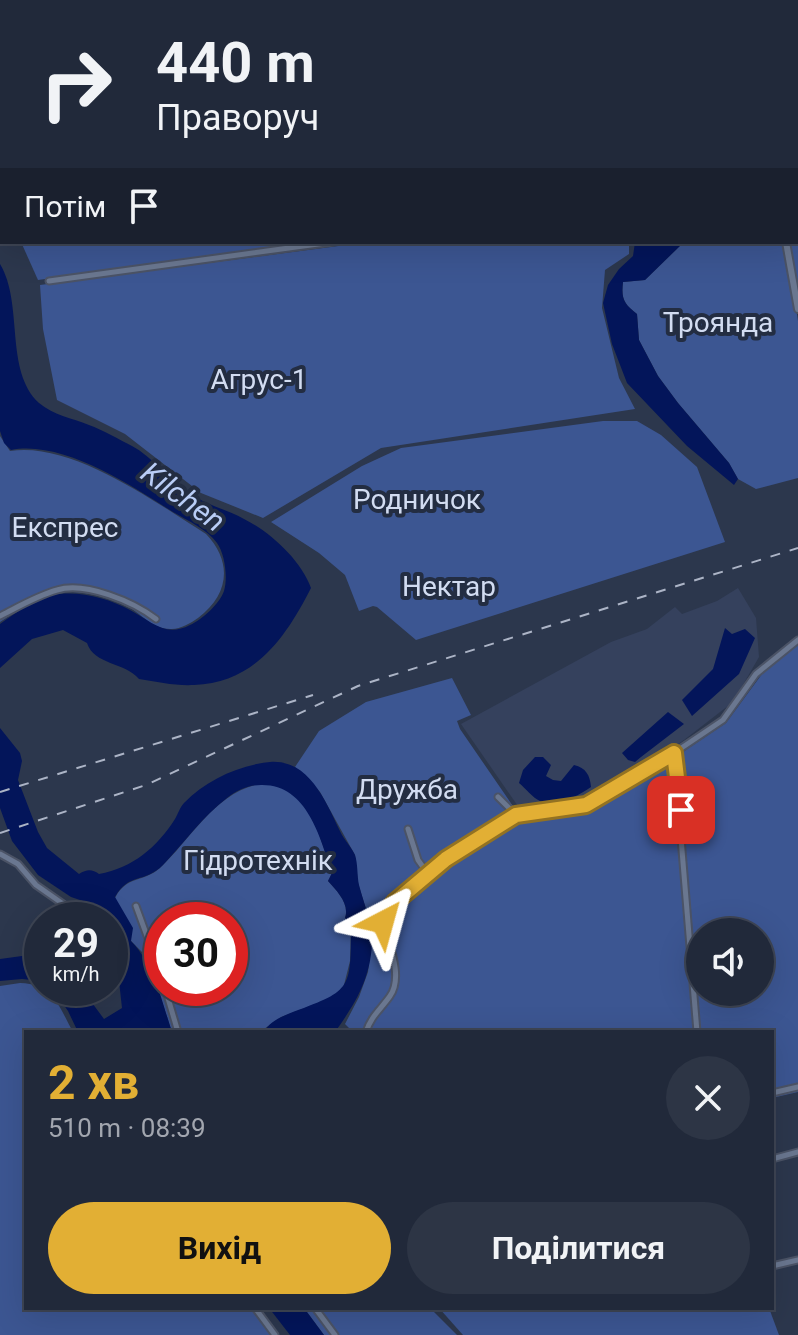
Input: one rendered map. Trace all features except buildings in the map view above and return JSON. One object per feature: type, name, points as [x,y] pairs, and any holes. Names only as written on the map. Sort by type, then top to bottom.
[{"type":"street","points":[[49,281],[318,244]]},
{"type":"street","points":[[786,244],[798,309]]},
{"type":"street","points":[[0,616],[60,588],[106,594],[156,619]]},
{"type":"street","points":[[367,1030],[373,1014],[392,995],[396,982],[383,922],[384,915],[395,902],[446,859],[516,815],[586,805],[674,753],[723,720],[756,674],[798,640]]},
{"type":"street","points":[[674,753],[697,1030]]},
{"type":"street","points":[[498,797],[516,815]]},
{"type":"street","points":[[408,829],[418,860],[428,874]]},
{"type":"street","points":[[0,854],[18,864],[36,885],[60,902]]},
{"type":"street","points":[[136,906],[144,928]]},
{"type":"street","points":[[170,1006],[177,1030]]},
{"type":"street","points":[[774,1093],[798,1087]]},
{"type":"street","points":[[774,1158],[798,1152]]},
{"type":"street","points":[[774,1266],[798,1260]]},
{"type":"street","points":[[256,1310],[275,1335]]},
{"type":"street","points":[[316,1310],[335,1335]]},
{"type":"shaded area","points":[[738,588],[756,618],[759,657],[733,702],[621,784],[589,800],[552,810],[522,812],[461,724],[611,642],[647,629],[675,607],[682,614],[717,601]]},
{"type":"green space","points":[[22,244],[279,244],[279,246],[38,280]]},
{"type":"green space","name":"Агрус-1","points":[[354,244],[629,244],[629,254],[605,270],[602,308],[619,378],[635,409],[381,448],[263,518],[201,493],[125,434],[57,400],[43,329],[40,285]]},
{"type":"green space","name":"Троянда","points":[[682,244],[786,244],[798,321],[798,478],[756,489],[738,479],[729,463],[678,403],[658,376],[639,340],[637,314],[624,301],[623,282],[645,280]]},
{"type":"green space","points":[[789,244],[798,244],[798,296]]},
{"type":"green space","points":[[603,421],[637,421],[661,435],[697,467],[725,542],[416,640],[377,607],[359,611],[345,575],[319,553],[271,522],[362,466],[401,448]]},
{"type":"green space","name":"Експрес","points":[[0,436],[10,451],[34,450],[86,464],[138,491],[206,534],[215,545],[224,567],[224,578],[216,599],[198,618],[174,629],[154,625],[113,600],[69,592],[42,597],[0,622]]},
{"type":"green space","name":"Дружба","points":[[798,645],[798,1092],[774,1098],[774,1030],[351,1030],[345,1024],[368,972],[372,940],[358,883],[355,855],[320,792],[295,767],[319,731],[366,702],[452,678],[471,715],[457,721],[460,729],[517,812],[518,819],[584,812],[610,801],[726,723],[765,670]]},
{"type":"green space","name":"Гідротехнік","points":[[255,785],[274,785],[297,798],[306,808],[319,834],[332,873],[328,881],[342,898],[346,908],[345,918],[351,924],[350,961],[343,989],[329,999],[281,1017],[264,1030],[171,1030],[163,1006],[248,1006],[248,902],[144,902],[144,955],[128,933],[128,902],[116,902],[115,898],[130,882],[160,868],[214,809]]},
{"type":"green space","points":[[20,983],[24,983],[24,1006],[60,1006],[72,1030],[24,1030],[24,1310],[254,1310],[272,1335],[0,1335],[0,986]]},
{"type":"green space","points":[[305,1310],[432,1310],[457,1335],[324,1335]]},
{"type":"green space","points":[[441,1310],[770,1310],[779,1335],[463,1335]]},
{"type":"water","points":[[635,244],[682,244],[645,280],[623,282],[623,297],[637,314],[639,340],[658,376],[729,463],[738,479],[734,485],[687,446],[627,383],[612,344],[603,303],[608,285],[633,256]]},
{"type":"water","name":"Kilchen","points":[[0,264],[11,298],[22,373],[28,389],[39,403],[56,413],[100,429],[139,450],[189,493],[264,531],[300,567],[311,588],[279,640],[251,666],[216,682],[194,685],[139,679],[126,669],[96,656],[87,643],[63,630],[32,639],[0,668],[0,624],[46,597],[83,594],[103,599],[158,626],[173,630],[195,623],[210,611],[222,596],[226,580],[220,548],[197,526],[95,467],[52,452],[11,450],[4,443],[0,431]]},
{"type":"water","points":[[725,628],[732,634],[745,629],[755,638],[739,674],[692,716],[682,700],[713,669]]},
{"type":"water","points":[[668,712],[684,724],[635,762],[628,760],[622,753]]},
{"type":"water","points":[[0,728],[20,753],[22,761],[18,780],[38,832],[47,848],[79,874],[89,870],[99,874],[111,871],[143,855],[168,829],[184,803],[202,787],[224,775],[247,766],[284,763],[296,768],[316,786],[355,855],[372,937],[365,980],[336,1030],[265,1030],[277,1019],[336,993],[348,976],[350,964],[351,924],[345,918],[346,908],[342,898],[328,881],[332,873],[316,829],[301,803],[277,787],[252,786],[227,798],[156,871],[120,889],[115,897],[118,902],[86,902],[71,897],[38,875],[12,841],[0,808]]},
{"type":"water","points":[[535,757],[543,757],[551,765],[546,776],[553,780],[561,781],[574,765],[582,768],[591,787],[560,802],[540,801],[519,783],[523,770]]},
{"type":"water","points":[[128,919],[133,928],[131,941],[144,958],[144,1006],[164,1006],[171,1030],[77,1030],[65,1006],[94,1006],[104,1019],[128,1006]]},
{"type":"water","points":[[24,956],[24,979],[0,981],[0,959]]},
{"type":"water","points":[[271,1310],[305,1310],[324,1335],[290,1335]]},
{"type":"railway","points":[[0,833],[146,785],[358,686],[798,548]]},
{"type":"railway","points":[[0,792],[313,695]]},
{"type":"route","points":[[383,922],[384,915],[395,902],[446,859],[516,815],[586,805],[674,753],[681,810]]},
{"type":"park label","name":"Родничок","points":[[417,499]]},
{"type":"park label","name":"Нектар","points":[[449,586]]}]
